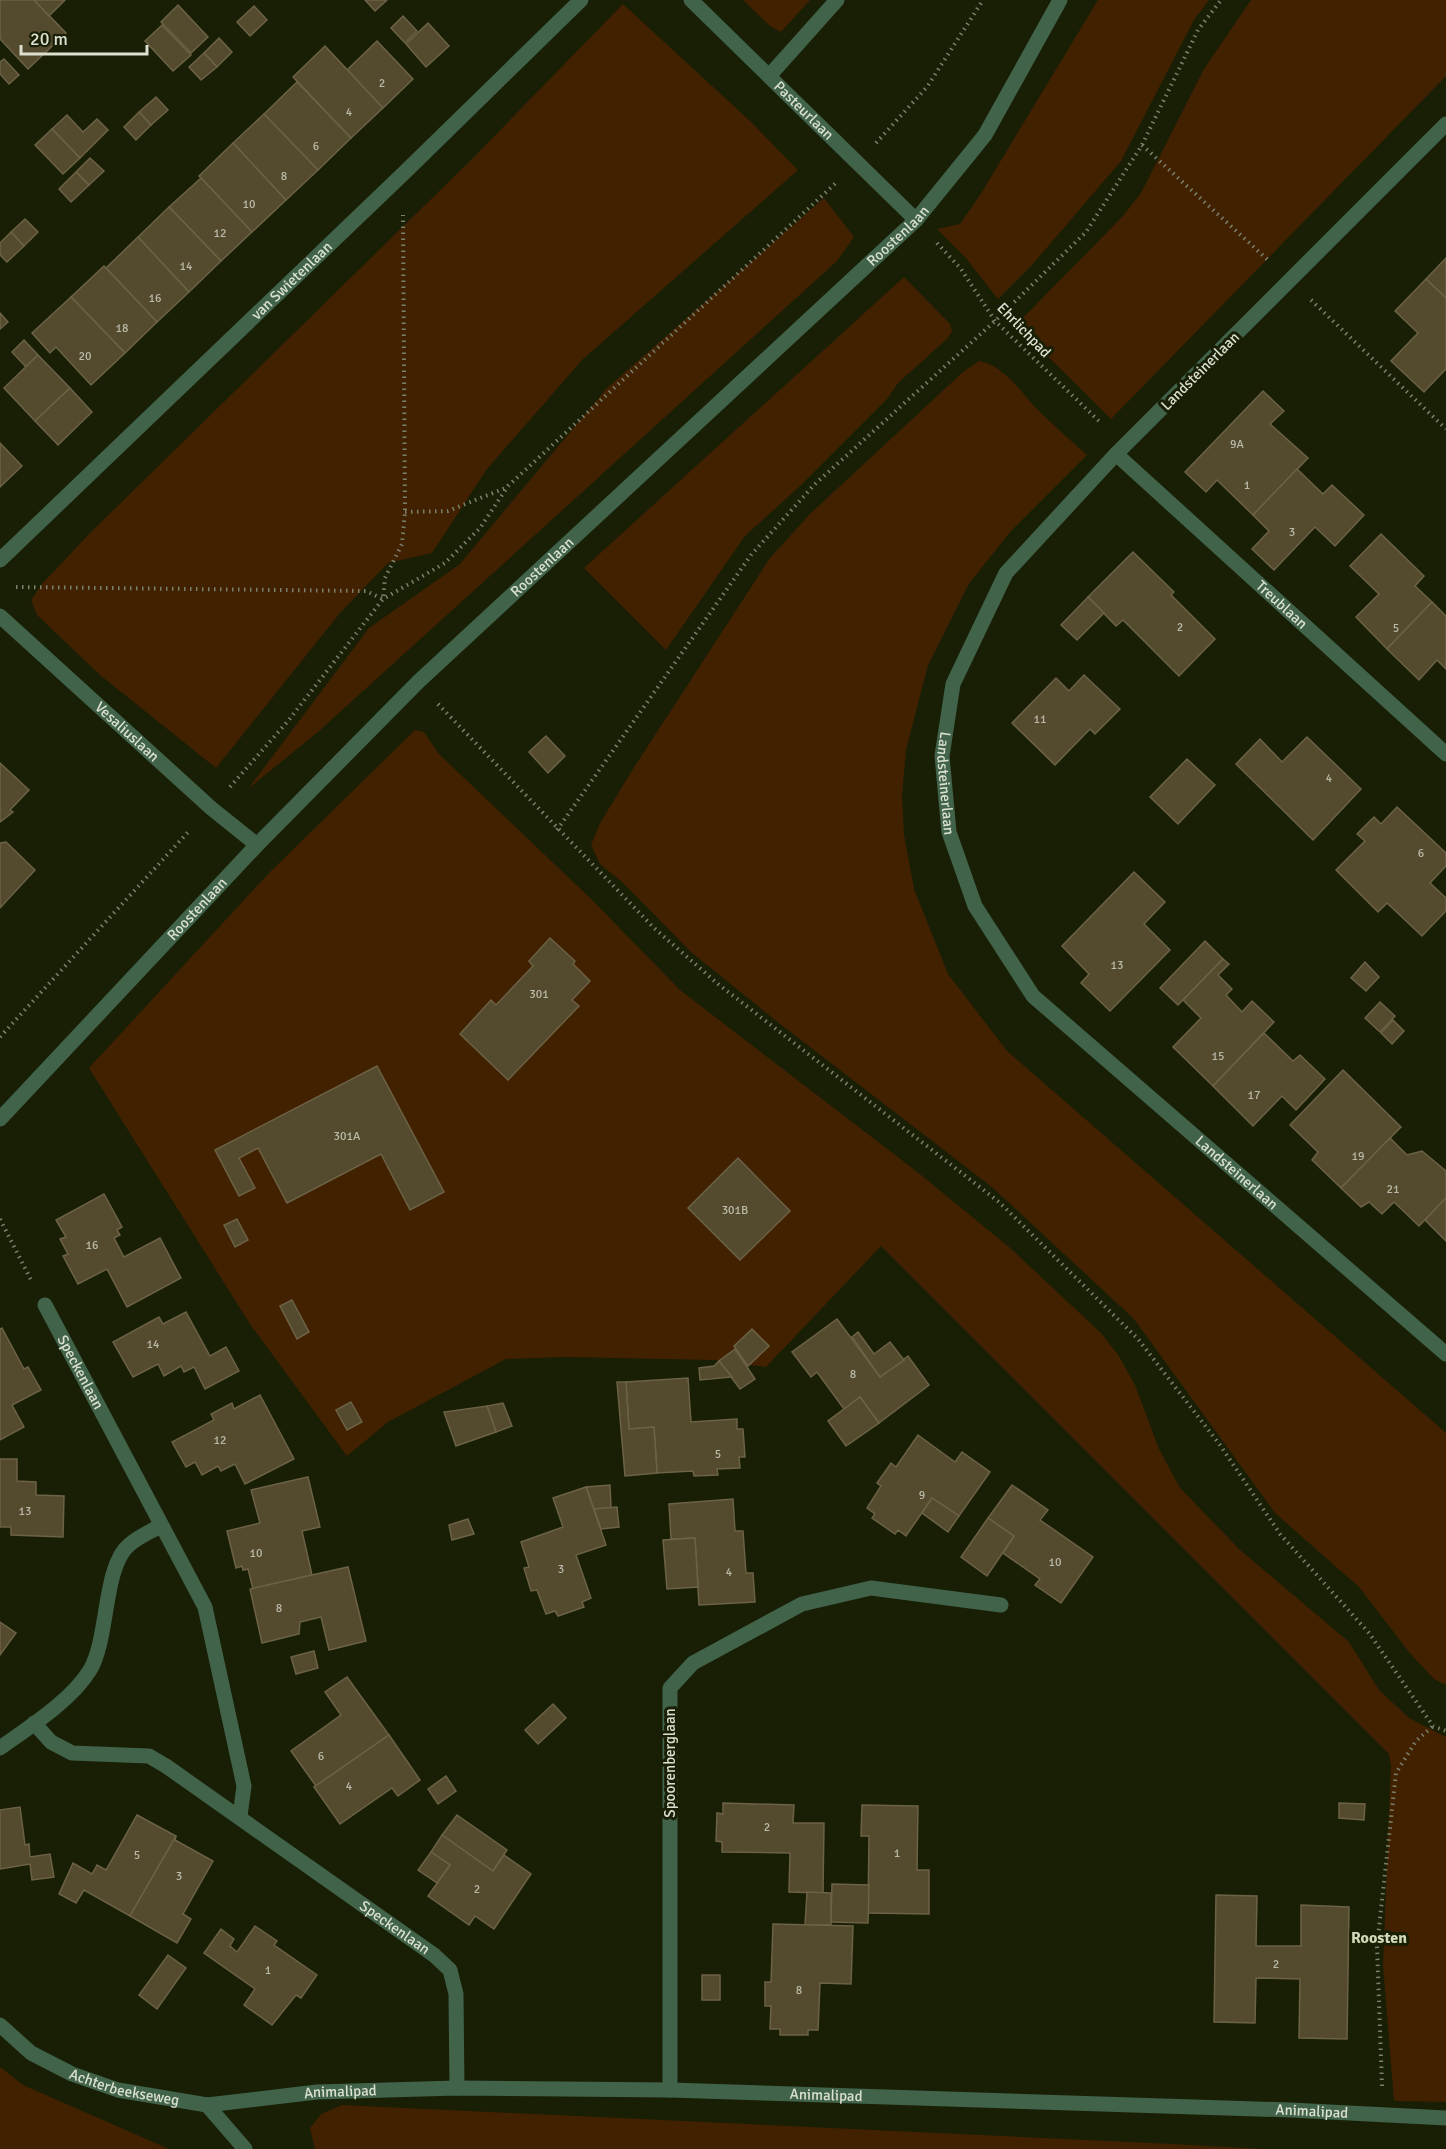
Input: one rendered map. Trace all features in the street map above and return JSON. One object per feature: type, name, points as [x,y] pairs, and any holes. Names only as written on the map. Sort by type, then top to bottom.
[{"type":"street","name":"van Swietenlaan","points":[[0,560],[405,172],[580,0]]},
{"type":"street","name":"Pasteurlaan","points":[[691,0],[916,220]]},
{"type":"street","points":[[770,75],[837,0]]},
{"type":"street","name":"Roostenlaan","points":[[0,1119],[257,845],[418,682],[916,220],[985,135],[1060,0]]},
{"type":"street","name":"Landsteinerlaan","points":[[1446,124],[1116,454],[1006,573],[953,684],[942,756],[949,832],[975,906],[1033,996],[1446,1354]]},
{"type":"street","name":"Treublaan","points":[[1116,454],[1446,754]]},
{"type":"street","name":"Vesaliuslaan","points":[[0,616],[211,808],[257,845]]},
{"type":"street","name":"Speckenlaan","points":[[45,1305],[160,1526],[205,1607],[244,1786],[240,1816]]},
{"type":"street","points":[[0,1748],[74,1689],[90,1671],[99,1650],[117,1559],[129,1545],[160,1526]]},
{"type":"street","name":"Spoorenberglaan","points":[[670,2090],[670,1688],[693,1663],[802,1604],[870,1588],[1001,1605]]},
{"type":"street","name":"Speckenlaan","points":[[34,1723],[51,1742],[72,1753],[148,1756],[240,1816],[434,1955],[450,1970],[456,1994],[458,2088]]},
{"type":"street","name":"Achterbeekseweg","points":[[0,2025],[31,2053],[72,2074],[118,2090],[207,2105]]},
{"type":"street","name":"Animalipad","points":[[207,2105],[317,2092],[458,2088],[670,2090],[1383,2113],[1446,2118]]},
{"type":"street","points":[[207,2105],[245,2149]]},
{"type":"path","points":[[0,1037],[288,721],[383,599],[445,563],[480,528],[508,486],[857,164],[927,87],[983,0]]},
{"type":"path","points":[[557,830],[751,555],[814,485],[995,321],[1086,232],[1143,145],[1198,30],[1221,0]]},
{"type":"path","points":[[383,599],[385,578],[402,544],[405,512],[402,236],[405,172]]},
{"type":"path","name":"Ehrlichpad","points":[[916,220],[961,269],[995,321],[1101,422],[1116,454]]},
{"type":"path","points":[[405,512],[448,511],[508,486]]},
{"type":"path","points":[[9,587],[366,591],[383,599]]},
{"type":"path","points":[[418,682],[557,830],[654,928],[718,984],[999,1202],[1138,1339],[1220,1445],[1280,1534],[1369,1633],[1433,1726],[1446,1731]]},
{"type":"path","points":[[0,1219],[45,1305]]},
{"type":"path","points":[[1383,2113],[1377,1946],[1396,1773],[1416,1741],[1433,1726]]},
{"type":"shaded area","points":[[743,0],[810,0],[781,32],[770,26]]},
{"type":"shaded area","points":[[1098,0],[1209,0],[1194,20],[1121,161],[1032,265],[998,299],[965,257],[937,229],[960,224],[980,195]]},
{"type":"shaded area","points":[[1251,0],[1446,0],[1446,76],[1111,419],[1016,325],[1123,216],[1141,193],[1204,69]]},
{"type":"shaded area","points":[[623,4],[751,122],[798,170],[582,360],[487,469],[432,553],[388,563],[340,613],[216,768],[100,675],[37,615],[31,600],[42,584],[90,533],[474,157]]},
{"type":"shaded area","points":[[824,198],[854,237],[837,261],[319,731],[248,789],[369,628],[460,564],[607,388]]},
{"type":"shaded area","points":[[904,277],[950,324],[952,331],[948,338],[898,383],[887,399],[800,486],[745,536],[666,650],[584,568]]},
{"type":"shaded area","points":[[979,361],[1006,375],[1042,414],[1087,455],[1010,532],[968,585],[928,665],[906,750],[902,796],[904,835],[914,889],[948,974],[1007,1051],[1446,1433],[1446,1685],[1434,1679],[1409,1652],[1359,1587],[1275,1513],[1134,1319],[992,1187],[775,1020],[691,952],[622,882],[600,864],[591,845],[600,823],[633,769],[770,558],[810,514],[963,372]]},
{"type":"shaded area","points":[[415,730],[424,732],[438,753],[591,899],[680,990],[916,1171],[1009,1247],[1101,1333],[1119,1356],[1135,1385],[1159,1449],[1180,1488],[1240,1550],[1349,1642],[1379,1690],[1409,1718],[1446,1737],[1446,2102],[1394,2101],[1383,1965],[1391,1766],[1389,1754],[881,1246],[766,1367],[714,1360],[565,1357],[506,1359],[388,1422],[347,1456],[250,1324],[89,1068],[269,873]]},
{"type":"shaded area","points":[[0,2067],[23,2085],[169,2149],[0,2149]]},
{"type":"shaded area","points":[[342,2105],[1264,2149],[315,2149],[310,2128],[321,2114]]},
{"type":"building","points":[[0,0],[34,0],[66,33],[28,69],[0,39]]},
{"type":"building","points":[[34,0],[65,0],[49,16]]},
{"type":"building","points":[[365,0],[387,0],[375,11]]},
{"type":"building","points":[[178,5],[208,37],[191,53],[161,22]]},
{"type":"building","points":[[254,6],[267,20],[250,36],[237,22]]},
{"type":"building","points":[[403,16],[417,31],[405,43],[391,28]]},
{"type":"building","points":[[428,23],[449,46],[426,67],[406,44]]},
{"type":"building","points":[[162,25],[191,55],[173,71],[145,41]]},
{"type":"building","points":[[219,38],[232,52],[217,67],[204,53]]},
{"type":"building","points":[[377,41],[413,79],[383,108],[347,70]]},
{"type":"building","points":[[325,46],[383,108],[351,138],[293,77]]},
{"type":"building","points":[[204,53],[217,67],[201,80],[189,67]]},
{"type":"building","points":[[4,59],[19,75],[9,84],[0,74],[0,62]]},
{"type":"building","points":[[297,82],[351,138],[318,170],[264,114]]},
{"type":"building","points":[[156,97],[168,110],[151,125],[139,112]]},
{"type":"building","points":[[139,112],[151,125],[136,140],[124,127]]},
{"type":"building","points":[[264,114],[318,170],[286,200],[233,143]]},
{"type":"building","points":[[67,115],[83,132],[97,119],[108,130],[80,158],[52,129]]},
{"type":"building","points":[[52,129],[80,158],[63,174],[35,145]]},
{"type":"building","points":[[233,143],[286,200],[252,232],[199,176]]},
{"type":"building","points":[[90,158],[104,171],[89,185],[76,172]]},
{"type":"building","points":[[76,172],[89,185],[71,202],[59,189]]},
{"type":"building","points":[[201,178],[252,232],[221,261],[169,207]]},
{"type":"building","points":[[169,207],[221,261],[189,292],[138,237]]},
{"type":"building","points":[[25,219],[38,232],[24,246],[11,232]]},
{"type":"building","points":[[11,232],[24,246],[7,262],[0,255],[0,243]]},
{"type":"building","points":[[138,237],[189,292],[157,322],[106,268]]},
{"type":"building","points":[[1446,258],[1446,298],[1426,279]]},
{"type":"building","points":[[104,266],[157,322],[125,353],[71,297]]},
{"type":"building","points":[[1426,279],[1446,298],[1446,369],[1424,392],[1391,361],[1418,333],[1395,311]]},
{"type":"building","points":[[71,297],[125,353],[91,385],[56,347],[50,353],[32,333]]},
{"type":"building","points":[[0,313],[8,322],[0,329]]},
{"type":"building","points":[[24,340],[38,355],[26,367],[12,352]]},
{"type":"building","points":[[38,355],[70,388],[35,421],[4,388]]},
{"type":"building","points":[[70,388],[92,412],[58,445],[35,421]]},
{"type":"building","points":[[1263,391],[1284,411],[1270,424],[1308,458],[1253,515],[1217,480],[1206,492],[1185,472]]},
{"type":"building","points":[[0,443],[22,466],[0,487]]},
{"type":"building","points":[[1297,469],[1323,494],[1332,485],[1364,515],[1335,546],[1315,527],[1274,570],[1252,549],[1269,531],[1253,515]]},
{"type":"building","points":[[1381,534],[1424,576],[1415,586],[1432,602],[1387,649],[1356,617],[1379,594],[1350,566]]},
{"type":"building","points":[[1133,552],[1174,592],[1171,595],[1215,639],[1179,676],[1123,620],[1116,626],[1088,597]]},
{"type":"building","points":[[1088,597],[1104,613],[1077,640],[1061,625]]},
{"type":"building","points":[[1432,602],[1446,616],[1446,669],[1437,660],[1419,680],[1387,649]]},
{"type":"building","points":[[1084,675],[1120,709],[1095,734],[1090,729],[1055,765],[1012,723],[1056,678],[1069,691]]},
{"type":"building","points":[[546,736],[565,756],[548,773],[529,752]]},
{"type":"building","points":[[1307,737],[1361,789],[1313,840],[1236,764],[1260,739],[1282,762]]},
{"type":"building","points":[[1187,759],[1215,785],[1178,824],[1150,797]]},
{"type":"building","points":[[0,763],[29,790],[10,810],[13,812],[0,822]]},
{"type":"building","points":[[1397,807],[1446,853],[1446,866],[1430,883],[1446,898],[1446,911],[1422,936],[1387,903],[1378,912],[1336,870],[1365,841],[1357,834],[1374,817],[1381,824]]},
{"type":"building","points":[[6,842],[35,870],[0,908],[0,843]]},
{"type":"building","points":[[1134,872],[1165,902],[1144,924],[1170,950],[1110,1011],[1081,983],[1089,974],[1062,946]]},
{"type":"building","points":[[550,938],[575,961],[573,964],[590,981],[572,1000],[579,1006],[508,1080],[460,1034],[491,1000],[496,1005],[533,966],[529,961]]},
{"type":"building","points":[[1205,941],[1223,959],[1178,1005],[1160,988]]},
{"type":"building","points":[[1223,959],[1229,964],[1218,975],[1232,989],[1226,995],[1242,1012],[1252,1001],[1274,1022],[1213,1086],[1173,1047],[1201,1018],[1183,1000]]},
{"type":"building","points":[[1365,962],[1379,977],[1366,991],[1351,978]]},
{"type":"building","points":[[1380,1002],[1395,1016],[1380,1032],[1365,1018]]},
{"type":"building","points":[[1393,1020],[1404,1031],[1392,1044],[1381,1033]]},
{"type":"building","points":[[1264,1033],[1293,1061],[1300,1055],[1325,1079],[1296,1110],[1282,1096],[1253,1126],[1213,1086]]},
{"type":"building","points":[[377,1066],[444,1192],[410,1210],[381,1154],[287,1203],[258,1148],[239,1158],[255,1188],[239,1196],[215,1150]]},
{"type":"building","points":[[1343,1070],[1401,1127],[1341,1188],[1312,1160],[1318,1152],[1290,1125]]},
{"type":"building","points":[[1390,1138],[1407,1155],[1422,1151],[1446,1171],[1446,1198],[1419,1226],[1394,1202],[1382,1214],[1369,1202],[1361,1207],[1341,1188]]},
{"type":"building","points":[[738,1158],[790,1211],[740,1260],[688,1208]]},
{"type":"building","points":[[104,1194],[122,1227],[117,1230],[120,1235],[114,1238],[124,1257],[160,1238],[181,1278],[127,1307],[107,1269],[78,1284],[63,1256],[68,1254],[60,1239],[66,1237],[56,1220]]},
{"type":"building","points":[[1446,1198],[1446,1241],[1425,1220]]},
{"type":"building","points":[[237,1219],[248,1240],[235,1247],[224,1225]]},
{"type":"building","points":[[292,1300],[309,1332],[297,1339],[280,1306]]},
{"type":"building","points":[[186,1312],[210,1356],[226,1347],[239,1371],[205,1389],[194,1367],[184,1372],[181,1366],[164,1376],[158,1364],[133,1377],[113,1342],[159,1317],[163,1324]]},
{"type":"building","points":[[837,1319],[880,1377],[908,1356],[929,1385],[879,1423],[860,1397],[844,1409],[817,1372],[811,1377],[792,1352]]},
{"type":"building","points":[[2,1328],[24,1369],[28,1367],[41,1390],[12,1405],[24,1427],[0,1440],[0,1329]]},
{"type":"building","points":[[752,1329],[769,1346],[748,1366],[734,1346]]},
{"type":"building","points":[[858,1332],[874,1354],[890,1342],[904,1360],[880,1377],[852,1337]]},
{"type":"building","points":[[735,1349],[755,1379],[740,1389],[719,1361]]},
{"type":"building","points":[[719,1361],[732,1377],[700,1380],[699,1368],[714,1366]]},
{"type":"building","points":[[688,1378],[691,1422],[737,1419],[737,1429],[743,1429],[745,1457],[739,1457],[740,1468],[717,1469],[718,1475],[694,1476],[693,1471],[657,1473],[654,1427],[629,1429],[626,1382]]},
{"type":"building","points":[[617,1382],[626,1382],[629,1429],[654,1427],[657,1473],[625,1476]]},
{"type":"building","points":[[260,1395],[294,1459],[245,1484],[235,1464],[221,1471],[218,1466],[202,1475],[195,1462],[186,1467],[172,1442],[214,1420],[211,1414],[232,1403],[234,1409]]},
{"type":"building","points":[[860,1397],[879,1423],[846,1446],[828,1421]]},
{"type":"building","points":[[351,1402],[362,1422],[347,1430],[336,1410]]},
{"type":"building","points":[[503,1403],[512,1426],[496,1432],[487,1406]]},
{"type":"building","points":[[487,1406],[496,1432],[456,1446],[444,1412]]},
{"type":"building","points":[[918,1435],[955,1462],[962,1452],[990,1472],[959,1516],[932,1498],[906,1536],[898,1530],[895,1534],[872,1518],[875,1514],[867,1508],[881,1486],[877,1483],[891,1463],[896,1467]]},
{"type":"building","points":[[0,1459],[17,1459],[17,1481],[36,1482],[36,1495],[64,1496],[63,1537],[11,1535],[11,1527],[0,1527]]},
{"type":"building","points":[[308,1477],[320,1527],[302,1531],[312,1575],[253,1589],[248,1569],[243,1570],[242,1566],[236,1568],[227,1531],[260,1523],[251,1490]]},
{"type":"building","points":[[610,1485],[611,1508],[594,1509],[586,1487]]},
{"type":"building","points":[[1012,1485],[1048,1510],[1040,1520],[1093,1557],[1061,1603],[1035,1585],[1040,1579],[1003,1553],[1014,1536],[988,1518]]},
{"type":"building","points":[[586,1487],[606,1545],[576,1555],[591,1598],[582,1602],[584,1607],[558,1616],[555,1611],[546,1614],[537,1590],[531,1591],[524,1568],[529,1567],[521,1542],[563,1527],[553,1498]]},
{"type":"building","points":[[932,1498],[959,1516],[948,1532],[922,1513]]},
{"type":"building","points":[[733,1499],[735,1531],[743,1531],[746,1573],[753,1573],[755,1602],[699,1605],[695,1538],[671,1539],[669,1504]]},
{"type":"building","points":[[617,1507],[619,1527],[601,1529],[594,1509]]},
{"type":"building","points":[[988,1518],[1014,1536],[987,1576],[961,1557]]},
{"type":"building","points":[[468,1519],[474,1534],[452,1540],[449,1525]]},
{"type":"building","points":[[695,1538],[698,1587],[667,1589],[663,1540]]},
{"type":"building","points":[[348,1567],[366,1641],[329,1650],[321,1617],[300,1622],[299,1634],[262,1643],[250,1589]]},
{"type":"building","points":[[0,1622],[16,1633],[0,1655]]},
{"type":"building","points":[[314,1651],[318,1668],[296,1674],[291,1657]]},
{"type":"building","points":[[347,1677],[389,1735],[316,1786],[291,1751],[341,1715],[325,1692]]},
{"type":"building","points":[[553,1704],[566,1718],[538,1744],[525,1730]]},
{"type":"building","points":[[389,1735],[420,1780],[398,1796],[392,1788],[340,1824],[314,1787]]},
{"type":"building","points":[[446,1776],[456,1791],[438,1804],[428,1789]]},
{"type":"building","points":[[723,1803],[794,1805],[793,1823],[824,1823],[823,1893],[789,1892],[790,1853],[722,1852],[722,1842],[716,1841],[717,1813],[723,1814]]},
{"type":"building","points":[[1339,1803],[1365,1804],[1364,1820],[1339,1818]]},
{"type":"building","points":[[862,1805],[918,1806],[917,1870],[929,1870],[929,1914],[868,1913],[869,1836],[861,1836]]},
{"type":"building","points":[[20,1807],[25,1845],[29,1844],[30,1857],[50,1854],[54,1877],[32,1880],[30,1864],[0,1869],[0,1810]]},
{"type":"building","points":[[137,1815],[176,1836],[130,1916],[84,1890],[76,1903],[59,1894],[73,1863],[92,1874],[97,1865],[106,1870]]},
{"type":"building","points":[[457,1815],[507,1850],[493,1871],[442,1835]]},
{"type":"building","points":[[442,1835],[493,1871],[504,1855],[531,1874],[494,1929],[475,1916],[469,1925],[428,1896],[450,1865],[431,1852]]},
{"type":"building","points":[[176,1836],[175,1840],[213,1861],[183,1914],[191,1919],[177,1943],[130,1916]]},
{"type":"building","points":[[431,1852],[450,1865],[437,1883],[418,1870]]},
{"type":"building","points":[[832,1884],[869,1885],[868,1923],[831,1922]]},
{"type":"building","points":[[807,1892],[831,1893],[831,1925],[805,1925]]},
{"type":"building","points":[[1216,1895],[1257,1896],[1256,1946],[1301,1946],[1301,1905],[1349,1907],[1347,2039],[1299,2038],[1300,1979],[1256,1978],[1255,2023],[1214,2022]]},
{"type":"building","points":[[773,1924],[853,1926],[851,1984],[820,1983],[818,2030],[808,2030],[808,2035],[780,2035],[780,2029],[770,2029],[771,2006],[765,2006],[765,1982],[771,1982]]},
{"type":"building","points":[[255,1926],[277,1941],[274,1945],[317,1975],[301,1998],[296,1995],[272,2025],[244,2005],[255,1989],[204,1953],[221,1929],[234,1939],[230,1946],[237,1952]]},
{"type":"building","points":[[168,1955],[186,1968],[157,2009],[139,1995]]},
{"type":"building","points":[[702,1975],[720,1975],[720,2000],[702,2000]]},
{"type":"district","name":"Roosten","points":[[1379,1938]]}]
